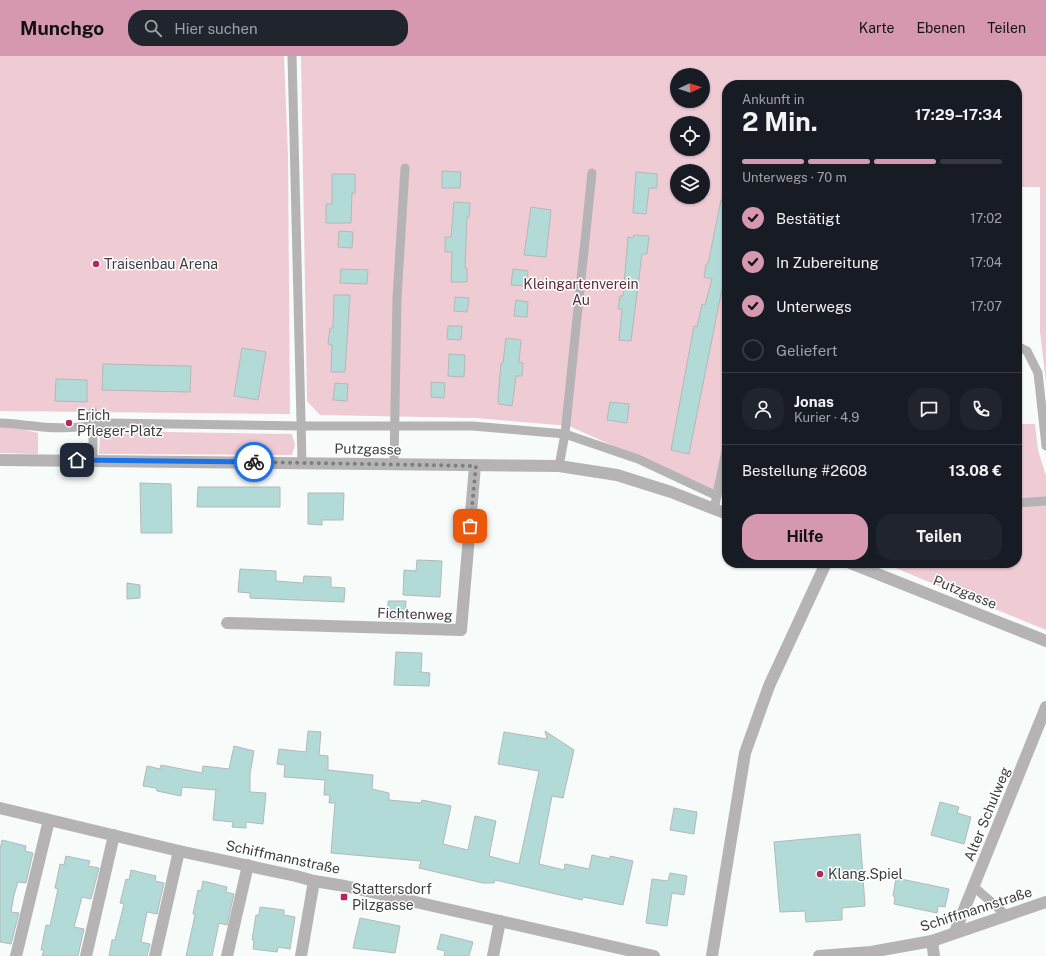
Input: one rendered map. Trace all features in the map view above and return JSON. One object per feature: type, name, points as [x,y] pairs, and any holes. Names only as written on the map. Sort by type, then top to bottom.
[{"type":"street","name":"Putzgasse","points":[[0,460],[302,462],[476,466],[559,466],[617,475],[671,492],[722,512]]},
{"type":"street","name":"Fichtenweg","points":[[228,623],[461,630],[476,466]]},
{"type":"street","points":[[712,956],[745,753],[769,686],[824,568]]},
{"type":"street","name":"Putzgasse","points":[[863,568],[1046,641]]},
{"type":"street","name":"Alter Schulweg","points":[[955,932],[1046,707]]},
{"type":"street","name":"Schiffmannstraße","points":[[0,808],[179,851],[248,865],[314,881],[345,886],[654,956]]},
{"type":"street","points":[[16,956],[49,820]]},
{"type":"street","points":[[86,956],[114,835]]},
{"type":"street","points":[[155,956],[179,851]]},
{"type":"street","points":[[227,956],[248,865]]},
{"type":"street","points":[[301,956],[314,881]]},
{"type":"street","name":"Schiffmannstraße","points":[[820,956],[871,952],[932,941],[1046,902]]},
{"type":"street","points":[[493,956],[500,921]]},
{"type":"street","points":[[932,941],[934,956]]},
{"type":"lane","points":[[292,56],[302,462]]},
{"type":"lane","points":[[394,464],[397,298],[405,168]]},
{"type":"lane","points":[[559,466],[565,434],[592,173]]},
{"type":"lane","points":[[1022,348],[1027,351],[1038,373],[1046,446]]},
{"type":"lane","points":[[93,412],[93,461]]},
{"type":"lane","points":[[0,423],[18,423],[35,426],[93,426],[106,423],[302,426],[474,426],[565,434],[638,458],[717,496]]},
{"type":"lane","points":[[714,509],[722,471]]},
{"type":"lane","points":[[1022,503],[1046,501]]},
{"type":"lane","points":[[974,886],[1006,915]]},
{"type":"green space","points":[[0,56],[284,56],[288,156],[290,414],[0,411]]},
{"type":"green space","name":"Kleingartenverein Au","points":[[301,56],[1046,56],[1046,382],[1040,332],[1040,187],[1022,187],[1022,80],[722,80],[722,495],[569,426],[476,418],[320,415],[307,401]]},
{"type":"green space","points":[[1022,424],[1035,424],[1038,450],[1046,476],[1046,630],[895,568],[1022,568]]},
{"type":"green space","points":[[0,426],[10,426],[38,433],[38,454],[0,453]]},
{"type":"green space","points":[[108,431],[292,434],[295,445],[292,455],[99,454],[100,434]]},
{"type":"building","points":[[442,171],[461,172],[460,188],[442,188]]},
{"type":"building","points":[[636,172],[657,174],[657,188],[649,188],[646,214],[633,213]]},
{"type":"building","points":[[332,174],[355,174],[355,193],[352,193],[351,223],[326,223],[326,204],[332,204]]},
{"type":"building","points":[[722,200],[722,289],[689,454],[671,450],[694,326],[697,327],[702,304],[705,305],[712,279],[704,277],[706,264],[708,264]]},
{"type":"building","points":[[454,202],[470,203],[469,217],[467,217],[465,268],[467,268],[467,282],[451,282],[452,252],[445,252],[445,237],[451,237]]},
{"type":"building","points":[[531,207],[551,210],[546,257],[524,255]]},
{"type":"building","points":[[339,231],[353,232],[352,248],[338,247]]},
{"type":"building","points":[[634,235],[649,236],[647,254],[642,254],[631,341],[619,340],[622,309],[618,309],[620,296],[623,296],[628,237],[633,238]]},
{"type":"building","points":[[341,269],[368,270],[367,284],[340,283]]},
{"type":"building","points":[[513,269],[528,271],[527,286],[511,285]]},
{"type":"building","points":[[334,295],[350,295],[345,372],[331,372],[332,345],[328,344],[330,328],[333,328]]},
{"type":"building","points":[[455,297],[469,298],[467,312],[454,311]]},
{"type":"building","points":[[516,300],[528,302],[527,317],[514,316]]},
{"type":"building","points":[[448,326],[462,326],[461,340],[447,339]]},
{"type":"building","points":[[506,338],[521,340],[519,362],[523,363],[522,376],[516,376],[512,406],[499,404],[498,399],[501,363],[503,363]]},
{"type":"building","points":[[242,348],[266,352],[258,400],[234,396]]},
{"type":"building","points":[[449,354],[465,355],[464,377],[448,376]]},
{"type":"building","points":[[103,364],[191,366],[190,392],[102,390]]},
{"type":"building","points":[[56,379],[87,380],[87,402],[55,401]]},
{"type":"building","points":[[431,382],[445,383],[444,398],[431,397]]},
{"type":"building","points":[[335,383],[348,384],[347,401],[333,400]]},
{"type":"building","points":[[610,402],[629,404],[627,423],[607,420]]},
{"type":"building","points":[[140,483],[171,484],[172,533],[141,533]]},
{"type":"building","points":[[198,487],[280,487],[280,507],[197,507]]},
{"type":"building","points":[[308,493],[344,493],[343,520],[322,520],[322,525],[308,524]]},
{"type":"building","points":[[417,560],[442,561],[440,597],[403,595],[404,570],[416,571]]},
{"type":"building","points":[[240,569],[276,571],[276,581],[303,583],[304,576],[331,577],[331,587],[345,588],[344,602],[250,598],[250,593],[238,592]]},
{"type":"building","points":[[127,583],[140,585],[140,598],[127,599]]},
{"type":"building","points":[[388,601],[406,601],[405,620],[388,619]]},
{"type":"building","points":[[396,652],[422,653],[421,672],[430,673],[429,686],[394,685]]},
{"type":"building","points":[[308,731],[321,732],[319,755],[328,756],[328,770],[373,775],[372,789],[389,793],[389,800],[421,803],[422,800],[451,806],[443,844],[468,850],[475,816],[496,821],[489,856],[519,864],[539,771],[498,764],[504,732],[547,739],[545,731],[574,750],[563,798],[552,796],[539,864],[564,870],[565,864],[589,869],[592,855],[610,859],[610,856],[633,861],[623,905],[583,897],[582,900],[495,880],[494,883],[483,883],[419,868],[421,861],[331,853],[335,803],[329,803],[330,795],[324,795],[325,780],[284,777],[285,765],[277,764],[279,749],[306,752]]},
{"type":"building","points":[[234,746],[254,751],[250,774],[250,792],[266,793],[263,824],[246,822],[246,828],[232,827],[233,822],[213,820],[216,790],[182,787],[181,796],[157,791],[156,788],[143,786],[147,766],[160,769],[161,765],[202,773],[203,766],[229,769]]},
{"type":"building","points":[[940,802],[959,807],[957,813],[971,817],[964,844],[931,835]]},
{"type":"building","points":[[674,808],[697,812],[694,834],[670,830]]},
{"type":"building","name":"Klang.Spiel","points":[[860,834],[865,906],[842,908],[842,920],[806,922],[805,911],[780,912],[774,842]]},
{"type":"building","points":[[2,840],[26,846],[25,851],[33,853],[26,883],[18,882],[14,895],[11,912],[19,913],[11,944],[0,942],[0,849]]},
{"type":"building","points":[[66,856],[90,861],[88,866],[99,868],[91,899],[82,897],[74,927],[84,929],[78,956],[42,956],[44,950],[41,950],[46,925],[50,926],[58,889],[55,888],[60,864],[64,865]]},
{"type":"building","points":[[131,870],[156,876],[155,881],[164,883],[157,914],[147,912],[141,942],[150,944],[147,956],[109,956],[112,940],[115,940],[124,904],[120,903],[126,879],[129,880]]},
{"type":"building","points":[[670,873],[687,876],[684,895],[672,893],[667,926],[646,923],[652,879],[668,881]]},
{"type":"building","points":[[896,878],[949,889],[945,907],[938,906],[937,913],[894,904],[895,897],[893,896]]},
{"type":"building","points":[[203,881],[227,887],[226,892],[234,894],[227,925],[219,923],[212,956],[186,956],[195,915],[193,914],[198,890],[201,891]]},
{"type":"building","points":[[260,907],[284,910],[284,915],[295,917],[290,949],[278,947],[277,952],[253,949],[254,940],[252,940],[256,915],[259,915]]},
{"type":"building","points":[[360,918],[400,926],[395,953],[353,948]]},
{"type":"building","points":[[441,934],[473,942],[469,956],[444,956],[445,951],[437,949]]},
{"type":"way so far","points":[[254,462],[476,466],[470,526]]},
{"type":"place","name":"Traisenbau Arena","points":[[96,264]]},
{"type":"place","name":"Erich Pfleger-Platz","points":[[69,423]]},
{"type":"place","name":"Klang.Spiel","points":[[820,874]]},
{"type":"place","name":"Stattersdorf Pilzgasse","points":[[344,897]]},
{"type":"route","points":[[77,460],[254,462]]}]
